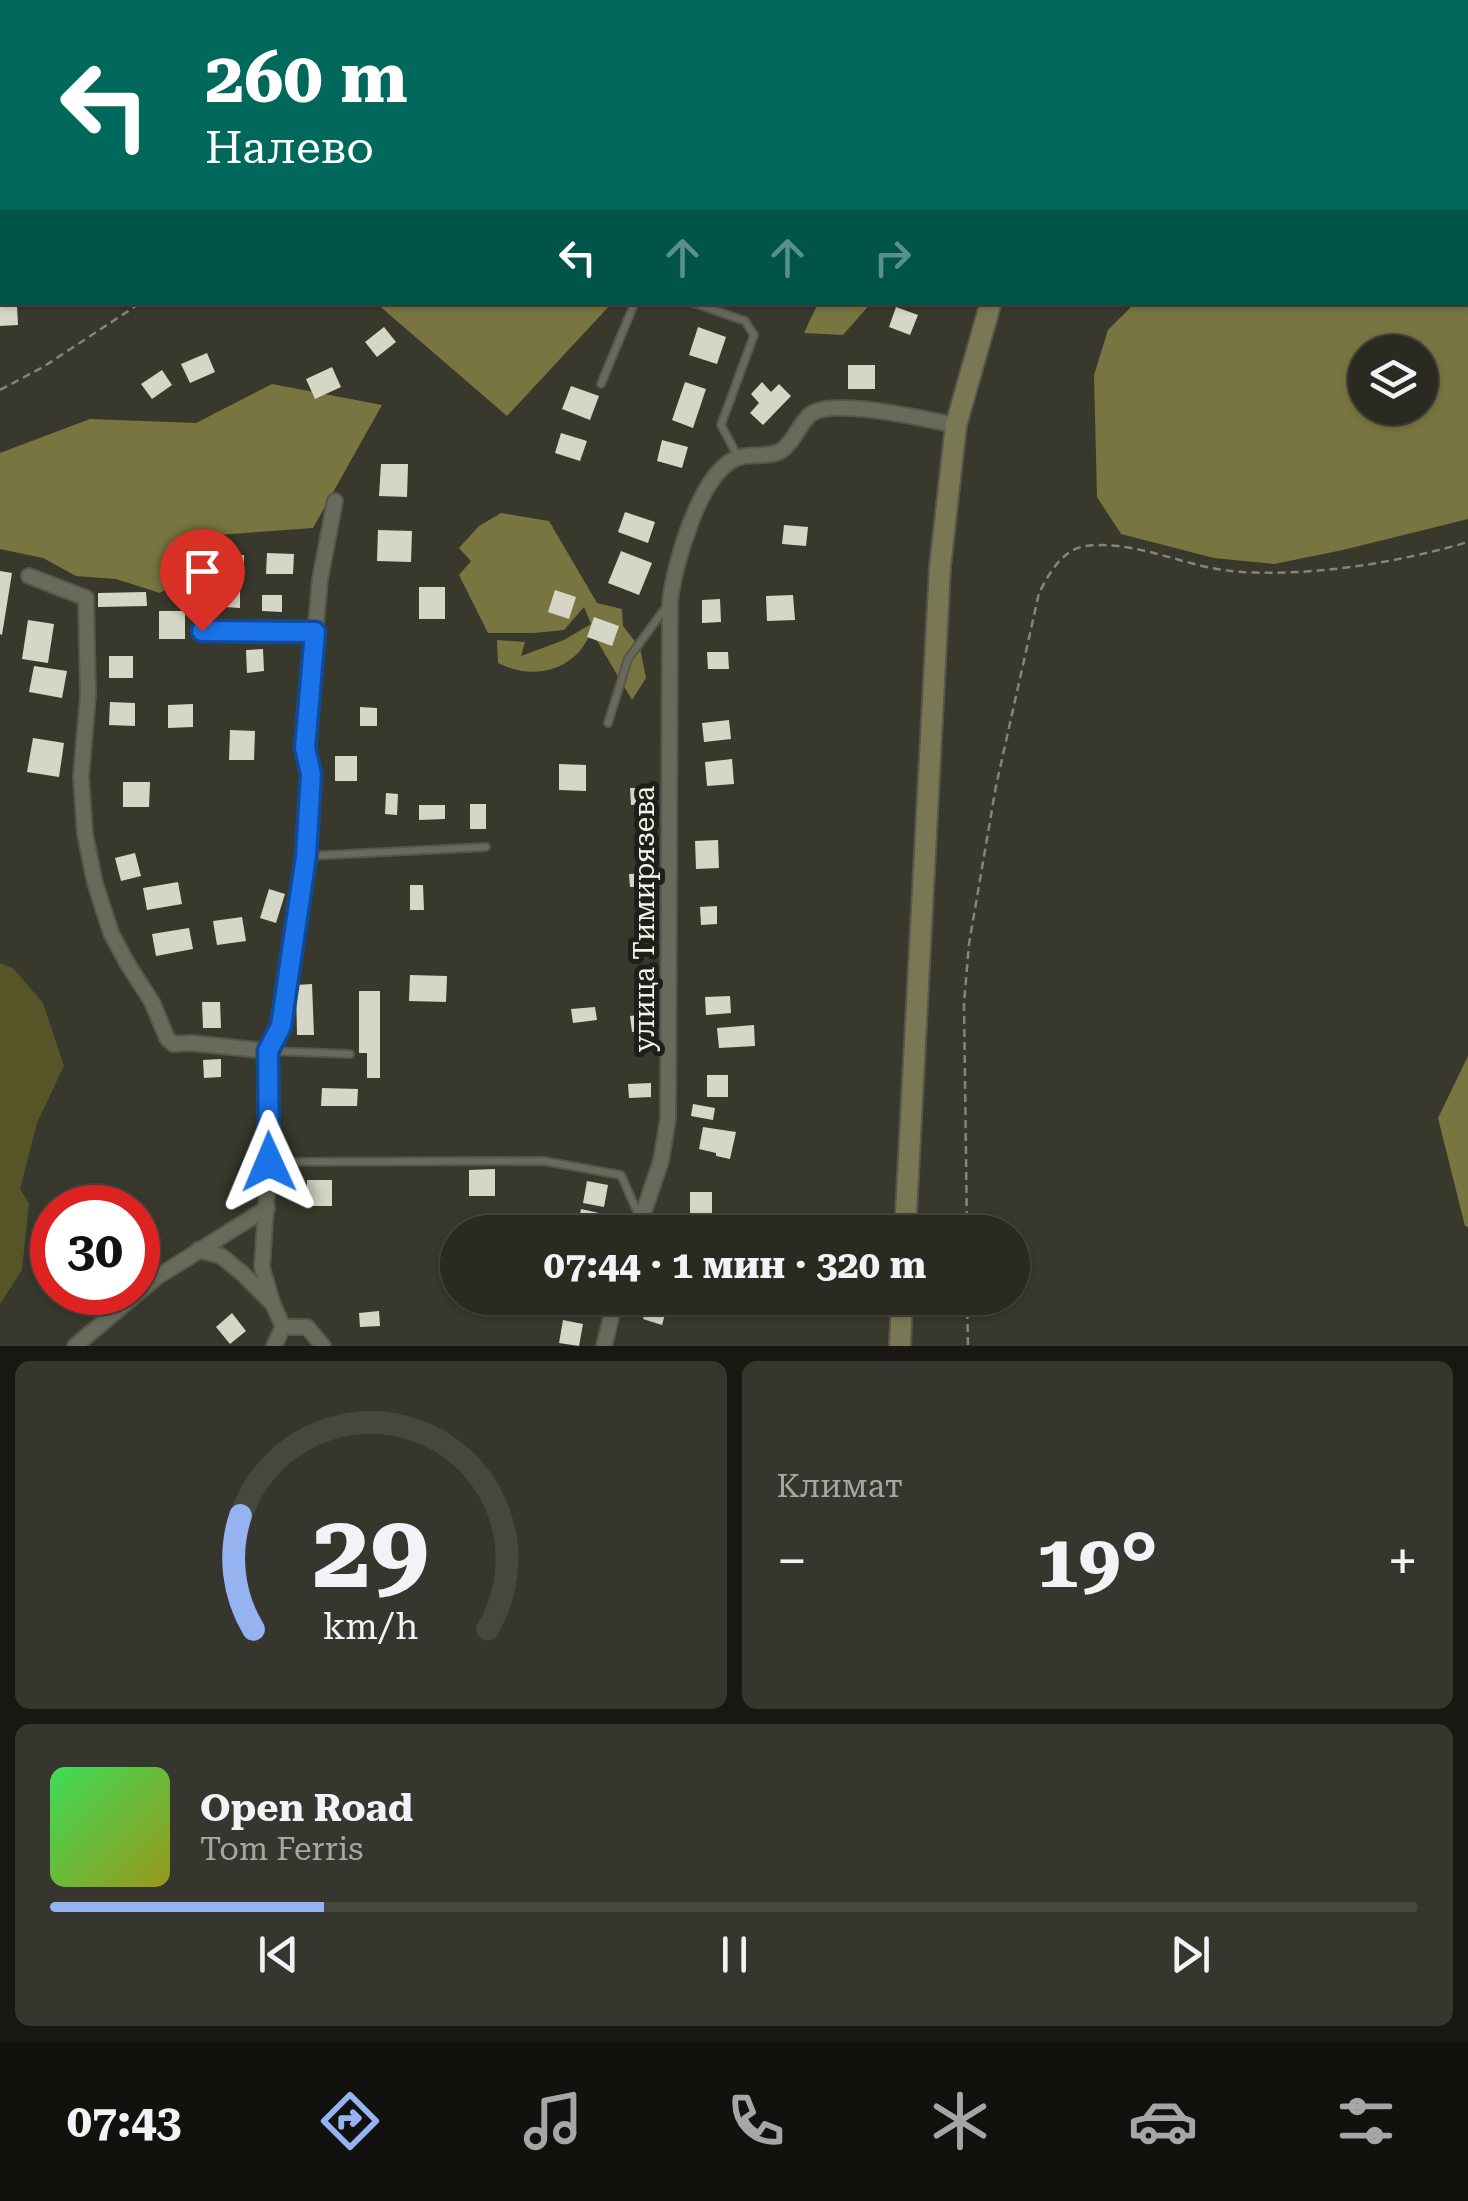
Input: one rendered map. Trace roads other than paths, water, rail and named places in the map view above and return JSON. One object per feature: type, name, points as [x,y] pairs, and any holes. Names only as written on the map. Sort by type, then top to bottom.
[{"type":"main road","points":[[905,1215],[940,567],[956,425],[990,305]]},
{"type":"main road","points":[[900,1346],[901,1315]]},
{"type":"street","points":[[738,457],[780,452],[810,414],[822,409],[859,408],[956,425]]},
{"type":"street","name":"улица Тимирязева","points":[[644,1215],[661,1161],[668,1119],[672,582],[698,504],[713,480],[738,457]]},
{"type":"street","points":[[274,1346],[283,1327],[262,1267],[269,1162],[268,1051],[281,1026],[306,856],[311,774],[305,748],[320,579],[335,501]]},
{"type":"street","points":[[29,576],[86,598],[88,696],[81,776],[85,834],[111,933],[152,1002],[167,1038],[174,1044],[268,1051]]},
{"type":"street","points":[[76,1346],[157,1277],[267,1208]]},
{"type":"street","points":[[198,1250],[221,1256],[272,1302]]},
{"type":"street","points":[[604,1346],[612,1315]]},
{"type":"street","points":[[283,1327],[307,1327],[323,1346]]},
{"type":"lane","points":[[601,384],[633,305]]},
{"type":"lane","points":[[701,305],[745,320],[754,335],[720,425],[738,457]]},
{"type":"lane","points":[[608,723],[628,659],[670,602]]},
{"type":"lane","points":[[202,631],[315,632]]},
{"type":"lane","points":[[306,856],[486,847]]},
{"type":"lane","points":[[268,1051],[350,1054]]},
{"type":"lane","points":[[269,1162],[544,1160],[621,1175],[636,1215]]}]
